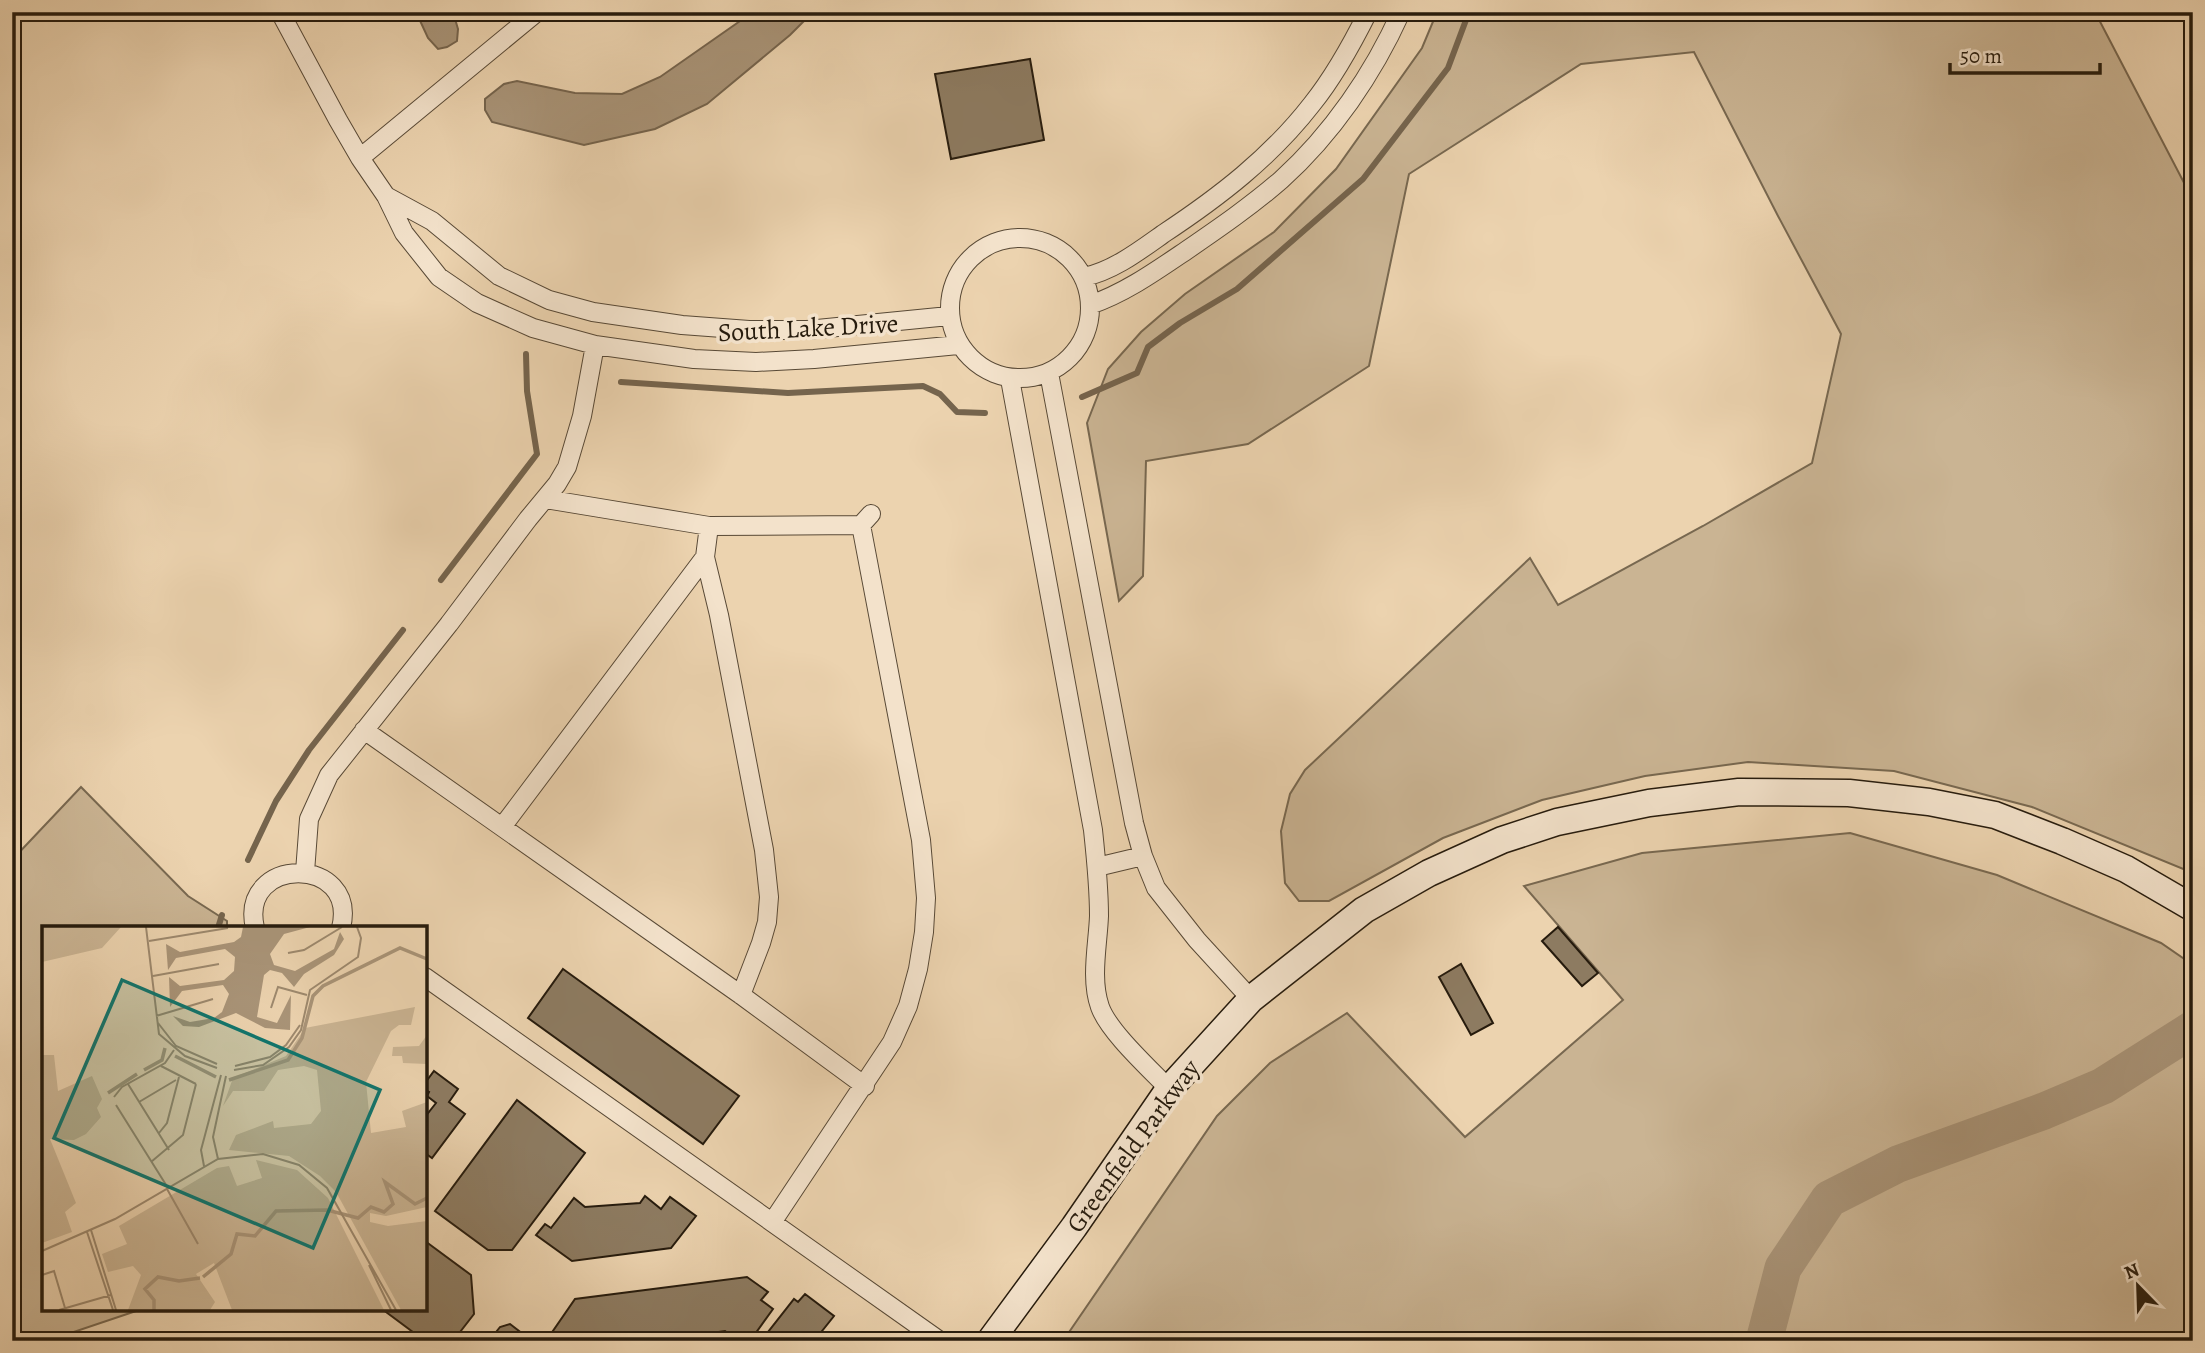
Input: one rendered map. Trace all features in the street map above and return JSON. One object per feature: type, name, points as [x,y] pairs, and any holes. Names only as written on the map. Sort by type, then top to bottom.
[{"type":"main road","name":"Greenfield Parkway","points":[[990,1341],[1074,1227],[1169,1089],[1251,999],[1364,910],[1469,854],[1557,822],[1649,803],[1739,792],[1849,793],[1929,802],[1995,815],[2062,841],[2126,869],[2193,908]]},
{"type":"street","name":"South Lake Drive","points":[[279,12],[360,158],[386,196],[408,240],[439,277],[477,303],[522,323],[595,345],[694,359],[756,362],[814,359],[958,345]]},
{"type":"street","points":[[360,158],[537,12]]},
{"type":"street","points":[[1084,277],[1111,267],[1152,242],[1211,202],[1262,159],[1314,102],[1368,12]]},
{"type":"street","points":[[1090,305],[1120,292],[1163,266],[1227,222],[1283,178],[1312,148],[1363,82],[1401,12]]},
{"type":"street","name":"South Lake Drive","points":[[386,196],[432,221],[499,276],[549,300],[593,312],[682,325],[749,330],[807,330],[949,316]]},
{"type":"street","points":[[1027,238],[1062,252],[1074,262],[1084,277],[1090,305],[1089,324],[1081,344],[1067,361],[1049,373],[1010,379],[990,373],[972,361],[958,345],[949,316],[949,298],[961,269],[974,255],[990,245],[1008,239],[1027,238]]},
{"type":"street","points":[[305,872],[309,820],[330,775],[568,467],[582,416],[595,345]]},
{"type":"street","points":[[1049,373],[1133,823],[1143,856],[1156,888],[1197,940],[1251,999]]},
{"type":"street","points":[[1010,379],[1093,830],[1099,913],[1095,988],[1100,1009],[1115,1030],[1169,1089]]},
{"type":"street","points":[[545,499],[709,526],[866,520],[921,840],[926,898],[924,932],[908,1006],[892,1042],[774,1222]]},
{"type":"street","points":[[709,526],[705,557],[722,628],[764,850],[769,897],[767,922],[741,995]]},
{"type":"street","points":[[502,827],[705,557]]},
{"type":"street","points":[[364,730],[741,995],[865,1086]]},
{"type":"street","points":[[1097,867],[1143,856]]},
{"type":"street","points":[[255,926],[256,902],[263,888],[275,878],[290,872],[305,872],[321,877],[334,888],[342,903],[347,925]]},
{"type":"street","points":[[427,978],[940,1341]]},
{"type":"shaded area","points":[[416,12],[453,12],[458,29],[457,41],[438,49],[428,38]]},
{"type":"shaded area","points":[[753,12],[813,12],[790,35],[707,104],[655,129],[584,145],[492,122],[485,110],[485,99],[504,84],[517,81],[575,93],[622,94],[660,77]]},
{"type":"shaded area","points":[[1437,12],[2095,12],[2193,200],[2193,873],[2032,807],[1894,771],[1748,762],[1645,776],[1542,800],[1443,838],[1329,901],[1299,901],[1285,883],[1281,831],[1290,794],[1305,770],[1530,558],[1558,605],[1812,463],[1841,334],[1694,52],[1581,64],[1409,174],[1369,366],[1248,444],[1146,461],[1143,576],[1119,601],[1087,423],[1108,369],[1141,332],[1185,294],[1274,232],[1336,169],[1422,48]]},
{"type":"shaded area","points":[[81,787],[188,896],[227,921],[227,926],[42,926],[42,1311],[136,1311],[47,1341],[12,1341],[12,860]]},
{"type":"shaded area","points":[[1850,833],[1997,875],[2161,943],[2193,965],[2193,1341],[1063,1341],[1217,1116],[1270,1063],[1347,1013],[1465,1137],[1623,1000],[1524,886],[1642,853]]},
{"type":"building","points":[[1030,59],[1044,140],[951,159],[935,74]]},
{"type":"building","points":[[1558,927],[1598,973],[1582,986],[1542,941]]},
{"type":"building","points":[[1461,964],[1493,1023],[1471,1035],[1439,977]]},
{"type":"building","points":[[563,969],[739,1096],[703,1144],[528,1018]]},
{"type":"building","points":[[434,1071],[458,1089],[449,1102],[465,1114],[432,1158],[427,1154],[427,1114],[436,1103],[427,1096],[427,1080]]},
{"type":"building","points":[[517,1100],[585,1153],[512,1250],[488,1250],[435,1211]]},
{"type":"building","points":[[645,1196],[661,1209],[670,1197],[696,1216],[671,1248],[572,1261],[536,1235],[545,1224],[551,1228],[574,1198],[585,1207],[640,1203]]},
{"type":"building","points":[[427,1242],[471,1275],[474,1314],[453,1341],[425,1341],[385,1311],[427,1311]]},
{"type":"building","points":[[747,1277],[768,1292],[761,1300],[773,1309],[750,1341],[739,1341],[725,1331],[656,1341],[546,1341],[575,1299]]},
{"type":"building","points":[[805,1294],[834,1316],[814,1341],[761,1341],[794,1299],[798,1302]]},
{"type":"building","points":[[510,1324],[532,1341],[489,1341],[500,1327]]},
{"type":"waterway","points":[[1082,397],[1137,373],[1148,347],[1180,323],[1237,289],[1363,179],[1448,68],[1469,12]]},
{"type":"waterway","points":[[441,580],[537,454],[527,391],[526,354]]},
{"type":"waterway","points":[[621,382],[788,393],[923,386],[940,394],[957,412],[985,413]]},
{"type":"waterway","points":[[248,860],[276,801],[309,750],[403,630]]},
{"type":"waterway","points":[[219,926],[222,915]]},
{"type":"waterway","points":[[1764,1341],[1783,1268],[1829,1199],[1898,1164],[2044,1111],[2103,1086],[2193,1029]]}]
